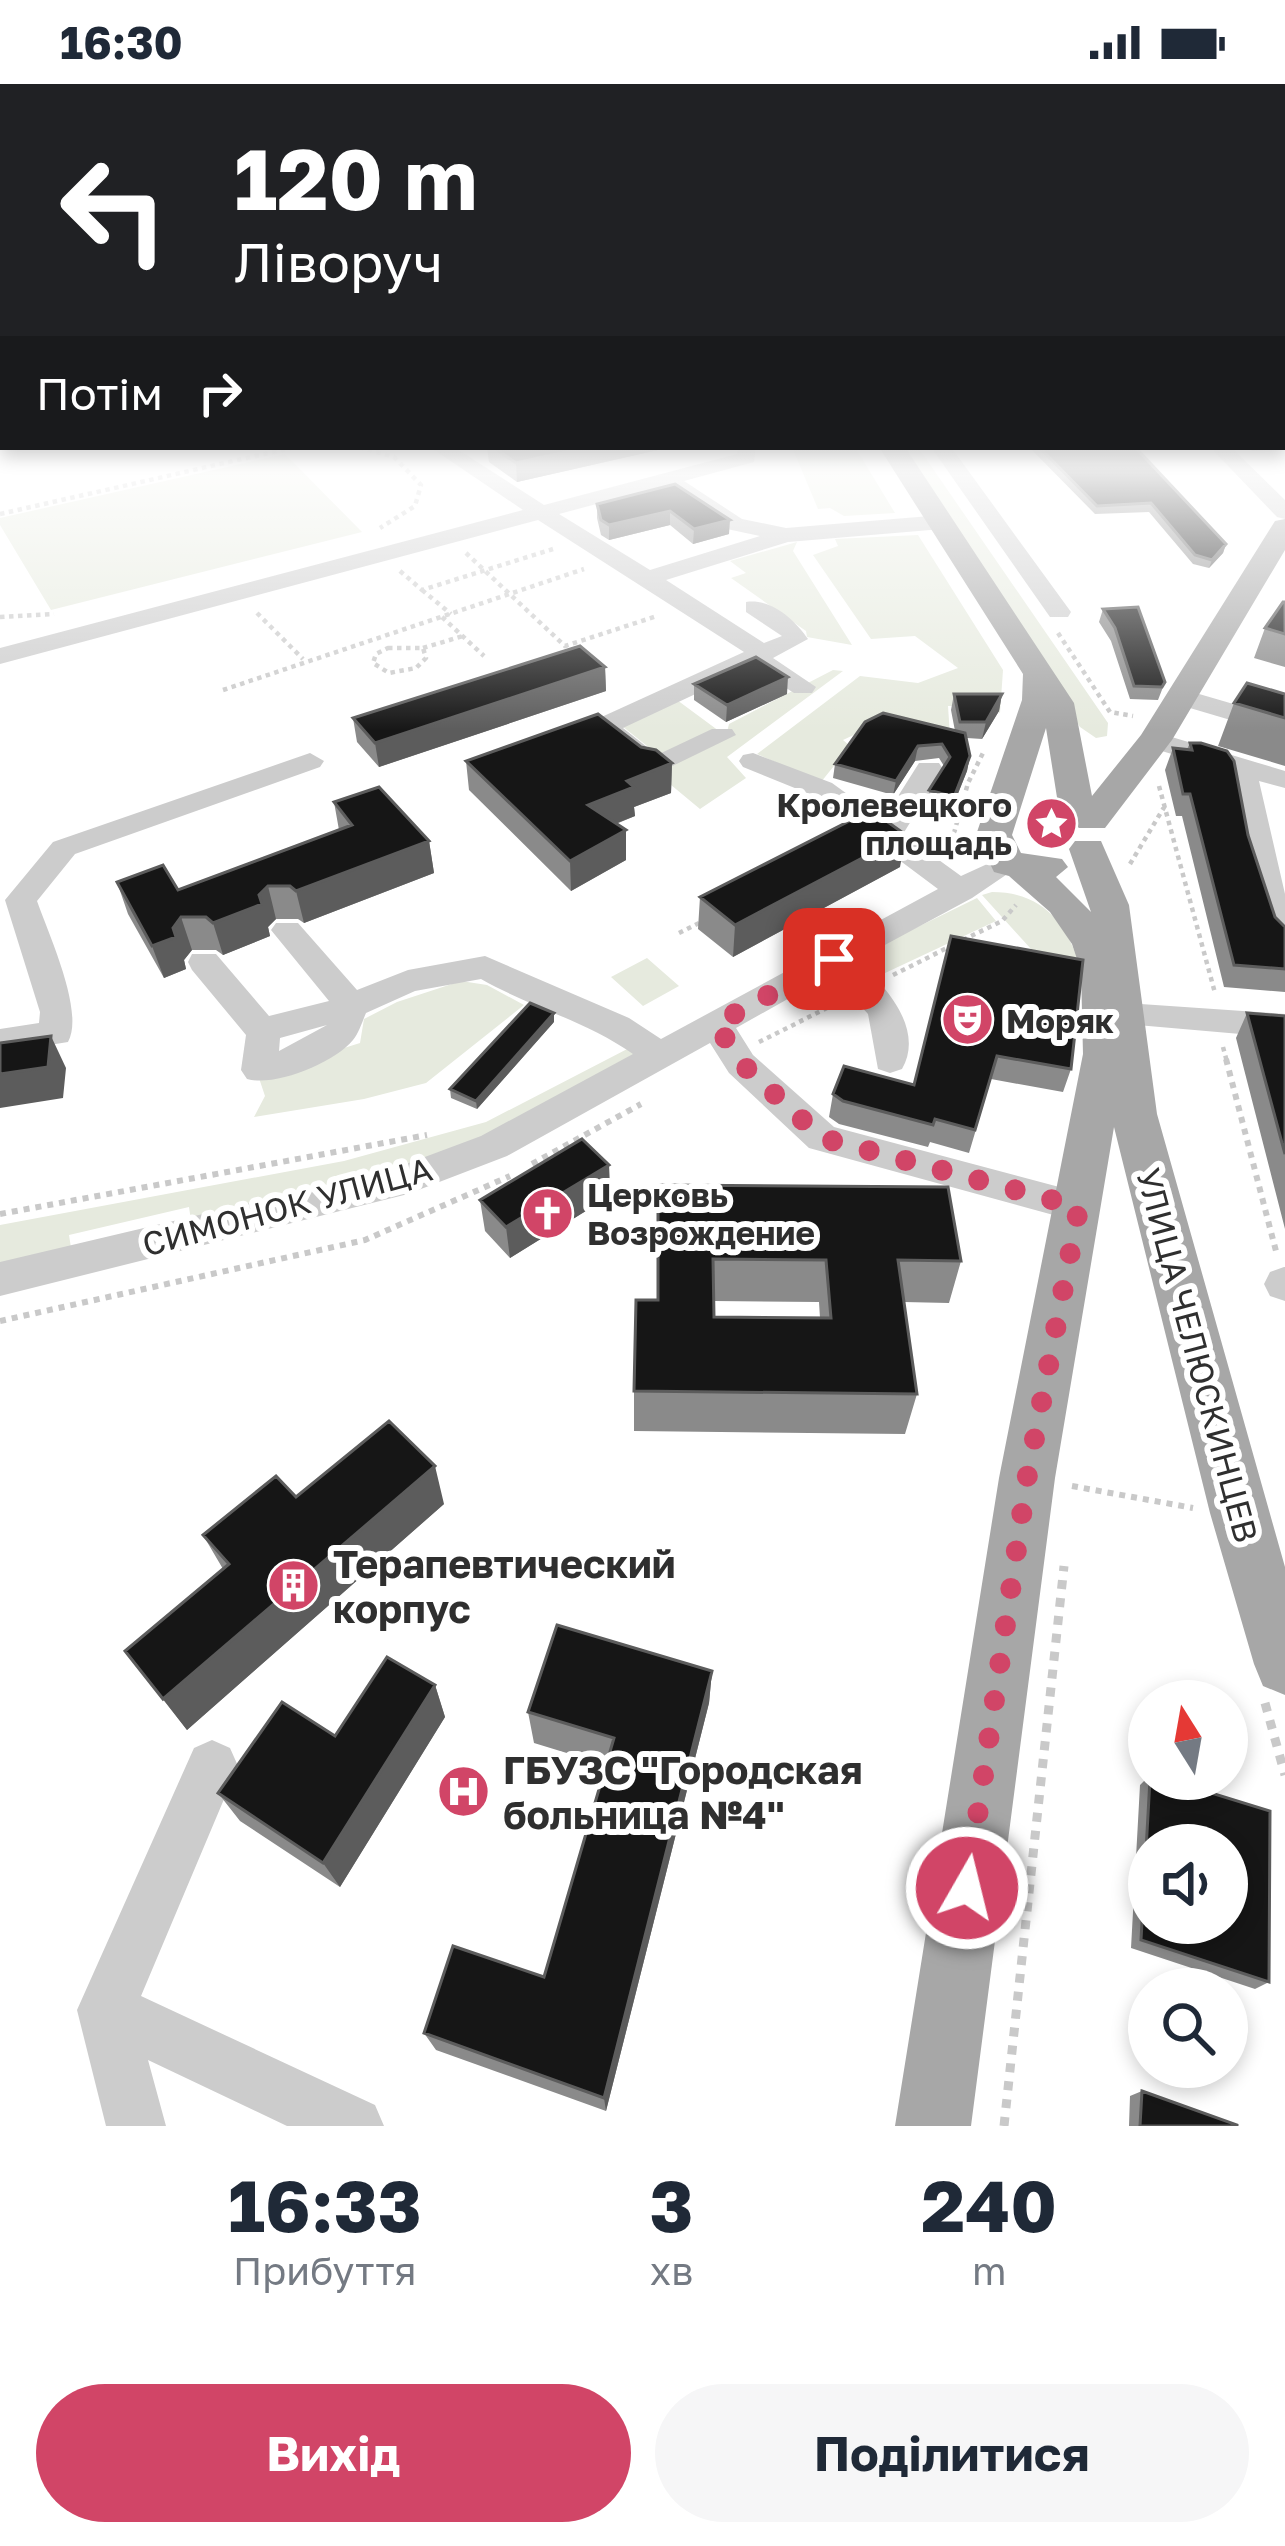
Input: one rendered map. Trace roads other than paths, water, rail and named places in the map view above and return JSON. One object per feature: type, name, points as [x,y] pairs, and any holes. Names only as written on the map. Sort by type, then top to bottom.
[{"type":"main road","points":[[933,2126],[1027,1478],[1079,1207],[1116,1073],[1109,905],[1058,703],[954,540]]},
{"type":"main road","points":[[1015,867],[1066,861],[1151,729],[1183,697],[1277,559]]},
{"type":"main road","points":[[1039,674],[1038,700],[994,835],[1015,867],[1064,903],[1092,942],[1116,1073]]},
{"type":"main road","points":[[1001,814],[1036,805],[1086,826]]},
{"type":"main road","name":"УЛИЦА ЧЕЛЮСКИНЦЕВ","points":[[1116,1073],[1285,1664]]},
{"type":"street","points":[[0,656],[436,540]]},
{"type":"street","points":[[587,540],[689,605],[803,687]]},
{"type":"street","points":[[647,578],[769,540]]},
{"type":"street","points":[[1008,540],[1059,612]]},
{"type":"street","points":[[722,735],[654,767],[594,730],[796,640],[790,629],[755,607]]},
{"type":"street","points":[[1183,697],[1285,728]]},
{"type":"street","points":[[1151,729],[1285,780]]},
{"type":"street","points":[[753,760],[822,789],[954,876]]},
{"type":"street","points":[[0,1041],[56,1033],[57,1012],[21,900],[64,848],[310,761]]},
{"type":"street","points":[[1230,762],[1244,775],[1254,806],[1254,841],[1277,890],[1285,938]]},
{"type":"street","points":[[887,836],[929,769]]},
{"type":"street","name":"СИМОНОК УЛИЦА","points":[[0,1279],[395,1184],[494,1146],[834,959],[954,876],[1015,867]]},
{"type":"street","points":[[287,930],[350,1007]]},
{"type":"street","points":[[834,959],[869,987],[894,1031],[890,1060]]},
{"type":"street","points":[[204,962],[244,1014],[264,1031],[258,1054],[260,1070],[308,1054],[340,1033],[350,1007],[408,981],[485,967],[526,990],[617,1026],[659,1055]]},
{"type":"street","points":[[1116,1073],[1216,1020],[1285,1026]]},
{"type":"street","points":[[716,1024],[742,1064],[822,1138],[1079,1207]]},
{"type":"street","points":[[136,2126],[106,2010],[212,1766]]},
{"type":"street","points":[[106,2010],[354,2126]]},
{"type":"place","name":"Кролевецкого площадь","points":[[1051,823]]},
{"type":"place","name":"Моряк","points":[[967,1020]]},
{"type":"place","name":"Церковь Возрождение","points":[[548,1213]]},
{"type":"place","name":"Терапевтический корпус","points":[[294,1585]]},
{"type":"place","name":"ГБУЗС \"Городская больница №4\"","points":[[464,1791]]}]
